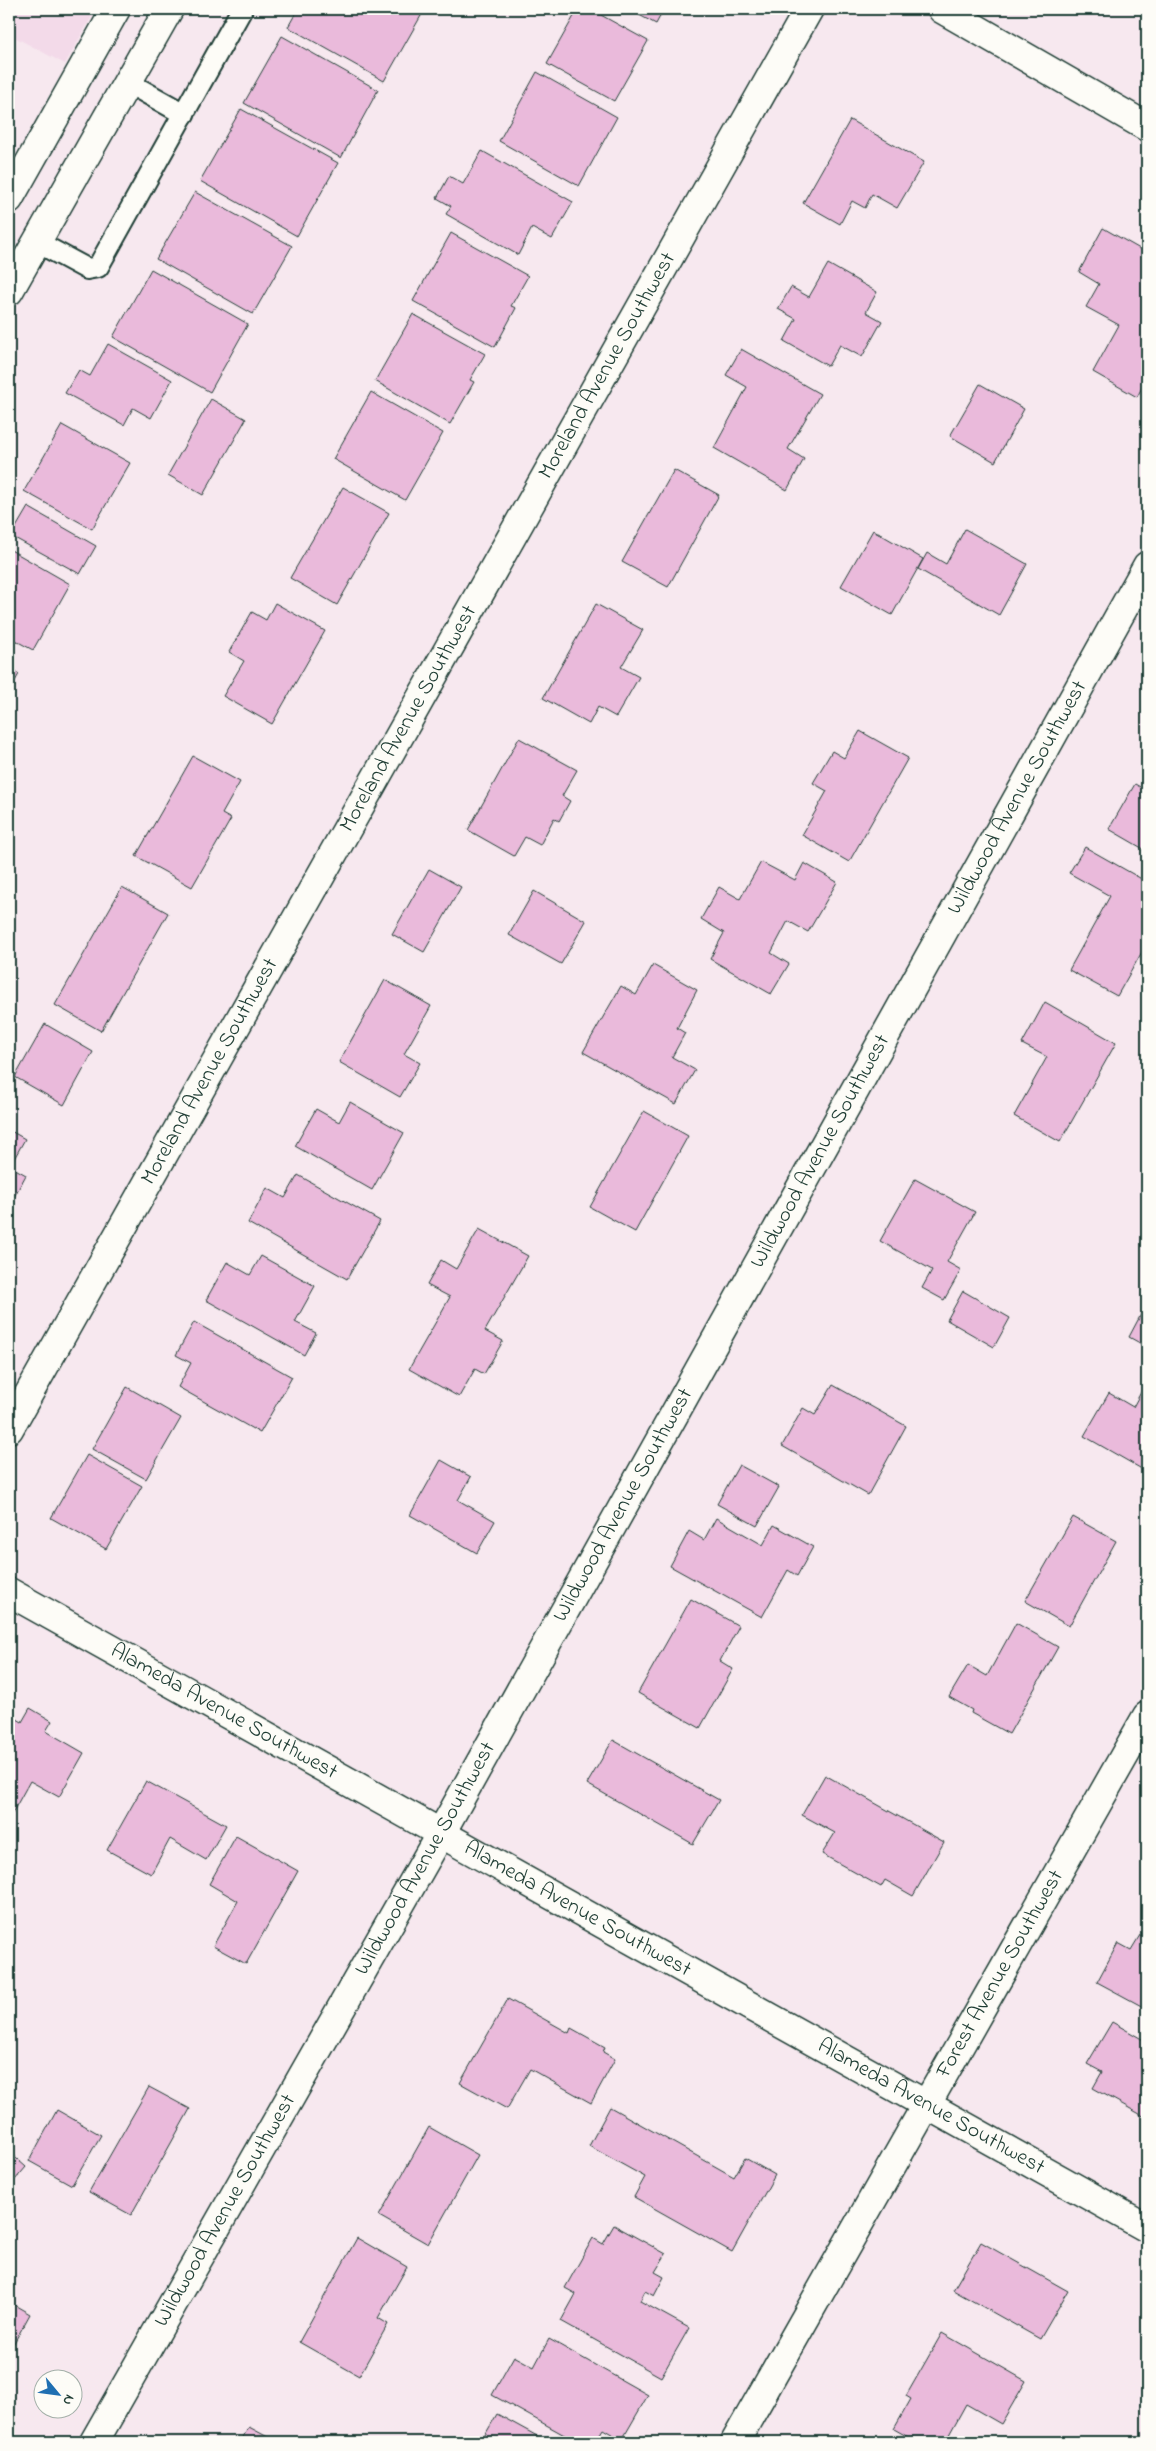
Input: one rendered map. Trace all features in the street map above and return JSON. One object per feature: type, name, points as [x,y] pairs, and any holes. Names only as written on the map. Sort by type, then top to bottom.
[{"type":"street","points":[[9,199],[116,9]]},
{"type":"street","points":[[9,291],[169,9]]},
{"type":"street","name":"Moreland Avenue Southwest","points":[[9,1429],[809,9]]},
{"type":"street","points":[[942,9],[1147,127]]},
{"type":"street","name":"Wildwood Avenue Southwest","points":[[94,2442],[441,1833],[1147,566]]},
{"type":"street","name":"Alameda Avenue Southwest","points":[[9,1592],[1147,2228]]},
{"type":"street","name":"Forest Avenue Southwest","points":[[735,2442],[928,2105],[1147,1716]]},
{"type":"lane","points":[[37,242],[87,270],[98,267],[242,9]]},
{"type":"lane","points":[[127,82],[184,114]]},
{"type":"shaded area","points":[[9,9],[96,9],[65,64],[9,34]]},
{"type":"building","points":[[298,9],[413,9],[422,14],[384,81],[288,27]]},
{"type":"building","points":[[578,9],[590,9],[648,41],[614,101],[547,64]]},
{"type":"building","points":[[628,9],[664,9],[656,24]]},
{"type":"building","points":[[282,36],[378,90],[341,158],[244,103]]},
{"type":"building","points":[[537,72],[617,117],[579,186],[499,141]]},
{"type":"building","points":[[241,109],[338,163],[297,236],[200,181]]},
{"type":"building","points":[[850,120],[924,162],[897,208],[872,194],[865,208],[852,201],[840,224],[803,203]]},
{"type":"building","points":[[482,151],[573,202],[552,239],[532,228],[518,255],[446,214],[451,206],[437,198],[449,176],[463,184]]},
{"type":"building","points":[[195,192],[292,246],[253,314],[156,259]]},
{"type":"building","points":[[1103,228],[1147,253],[1147,378],[1137,397],[1093,372],[1119,325],[1086,307],[1099,284],[1079,272]]},
{"type":"building","points":[[451,233],[528,276],[511,306],[516,308],[495,347],[413,301]]},
{"type":"building","points":[[828,264],[877,292],[866,312],[882,321],[862,357],[840,345],[828,366],[784,341],[796,319],[778,309],[791,287],[809,297]]},
{"type":"building","points":[[151,269],[248,324],[210,392],[113,337]]},
{"type":"building","points":[[413,314],[485,354],[470,380],[474,382],[450,424],[375,381]]},
{"type":"building","points":[[108,344],[172,380],[151,418],[133,408],[124,425],[65,393],[79,370],[90,376]]},
{"type":"building","points":[[741,349],[820,394],[788,449],[804,459],[787,490],[714,448],[747,387],[726,375]]},
{"type":"building","points":[[980,384],[1024,409],[995,462],[950,436]]},
{"type":"building","points":[[371,392],[443,433],[405,500],[333,459]]},
{"type":"building","points":[[211,399],[246,419],[203,495],[168,475]]},
{"type":"building","points":[[62,425],[130,463],[92,529],[24,491]]},
{"type":"building","points":[[674,470],[719,495],[668,587],[622,562]]},
{"type":"building","points":[[343,487],[389,513],[337,605],[290,578]]},
{"type":"building","points":[[28,507],[96,546],[80,574],[11,536]]},
{"type":"building","points":[[965,529],[1027,564],[999,615],[918,569],[927,553],[946,564]]},
{"type":"building","points":[[873,530],[923,559],[892,615],[841,586]]},
{"type":"building","points":[[9,549],[70,584],[33,650],[9,637]]},
{"type":"building","points":[[275,603],[325,631],[272,724],[223,696],[244,661],[229,652],[252,612],[266,620]]},
{"type":"building","points":[[596,604],[643,630],[621,667],[639,677],[616,717],[598,707],[589,724],[543,698]]},
{"type":"building","points":[[9,668],[19,674],[9,692]]},
{"type":"building","points":[[860,731],[908,758],[849,862],[802,835],[827,791],[813,783],[832,751],[844,758]]},
{"type":"building","points":[[519,738],[577,770],[562,796],[570,801],[559,821],[554,818],[540,845],[525,837],[514,856],[468,830]]},
{"type":"building","points":[[193,756],[240,782],[222,814],[231,819],[192,887],[136,856]]},
{"type":"building","points":[[1135,784],[1147,791],[1147,851],[1109,829]]},
{"type":"building","points":[[1085,847],[1147,882],[1147,943],[1117,996],[1069,970],[1110,896],[1069,873]]},
{"type":"building","points":[[761,862],[795,880],[804,863],[837,882],[808,932],[788,921],[771,953],[789,964],[771,994],[710,959],[724,933],[701,919],[719,887],[740,899]]},
{"type":"building","points":[[429,869],[461,887],[424,952],[392,934]]},
{"type":"building","points":[[122,887],[168,913],[101,1031],[55,1005]]},
{"type":"building","points":[[534,891],[586,921],[561,964],[509,935]]},
{"type":"building","points":[[653,965],[697,990],[677,1028],[685,1033],[672,1057],[695,1070],[676,1104],[583,1052],[621,986],[636,995]]},
{"type":"building","points":[[385,980],[431,1006],[404,1054],[420,1063],[400,1097],[339,1062]]},
{"type":"building","points":[[1045,1002],[1116,1043],[1060,1142],[1014,1116],[1047,1057],[1022,1044]]},
{"type":"building","points":[[45,1024],[93,1052],[64,1105],[15,1077]]},
{"type":"building","points":[[350,1102],[404,1133],[372,1190],[295,1146],[316,1109],[339,1122]]},
{"type":"building","points":[[644,1111],[688,1136],[635,1232],[590,1207]]},
{"type":"building","points":[[9,1130],[25,1139],[10,1166],[26,1175],[9,1206]]},
{"type":"building","points":[[298,1175],[380,1221],[347,1279],[248,1223],[267,1188],[285,1198]]},
{"type":"building","points":[[915,1179],[975,1212],[947,1262],[961,1270],[944,1300],[922,1288],[932,1270],[880,1241]]},
{"type":"building","points":[[479,1229],[528,1256],[485,1331],[503,1341],[484,1374],[475,1369],[459,1397],[409,1369],[450,1297],[427,1285],[441,1260],[456,1269]]},
{"type":"building","points":[[261,1256],[315,1286],[295,1322],[316,1333],[304,1355],[206,1300],[227,1262],[250,1275]]},
{"type":"building","points":[[963,1291],[1010,1318],[994,1347],[947,1320]]},
{"type":"building","points":[[1147,1303],[1147,1347],[1129,1337]]},
{"type":"building","points":[[194,1322],[292,1377],[260,1433],[178,1387],[191,1363],[176,1355]]},
{"type":"building","points":[[1147,1381],[1147,1472],[1084,1436],[1109,1393],[1133,1407]]},
{"type":"building","points":[[833,1385],[906,1426],[868,1495],[782,1446],[803,1408],[815,1415]]},
{"type":"building","points":[[127,1387],[181,1418],[146,1479],[92,1449]]},
{"type":"building","points":[[87,1455],[142,1486],[106,1549],[51,1518]]},
{"type":"building","points":[[441,1460],[471,1477],[458,1500],[495,1521],[477,1553],[410,1515]]},
{"type":"building","points":[[739,1465],[779,1487],[757,1526],[717,1504]]},
{"type":"building","points":[[1073,1517],[1116,1541],[1069,1626],[1025,1601]]},
{"type":"building","points":[[716,1518],[763,1545],[774,1525],[813,1547],[797,1576],[788,1570],[762,1617],[670,1566],[689,1531],[704,1540]]},
{"type":"building","points":[[691,1599],[739,1626],[720,1661],[733,1669],[700,1728],[638,1693]]},
{"type":"building","points":[[1016,1623],[1058,1647],[1009,1734],[971,1713],[972,1710],[949,1697],[968,1665],[987,1676]]},
{"type":"building","points":[[30,1708],[52,1721],[46,1731],[84,1753],[59,1797],[30,1781],[9,1819],[9,1714],[22,1722]]},
{"type":"building","points":[[613,1740],[719,1800],[693,1844],[587,1784]]},
{"type":"building","points":[[825,1775],[944,1842],[913,1896],[885,1880],[881,1887],[822,1854],[835,1833],[802,1815]]},
{"type":"building","points":[[146,1781],[226,1825],[206,1860],[170,1839],[151,1874],[107,1850]]},
{"type":"building","points":[[236,1836],[298,1871],[246,1964],[213,1946],[238,1901],[209,1884]]},
{"type":"building","points":[[1140,1935],[1147,1938],[1147,2009],[1097,1982],[1118,1943],[1131,1950]]},
{"type":"building","points":[[508,1999],[569,2033],[571,2028],[605,2047],[603,2052],[615,2059],[591,2103],[530,2069],[507,2109],[460,2083]]},
{"type":"building","points":[[1112,2022],[1147,2042],[1147,2118],[1093,2088],[1102,2072],[1087,2064]]},
{"type":"building","points":[[149,2087],[190,2109],[131,2215],[89,2192]]},
{"type":"building","points":[[610,2107],[734,2177],[745,2158],[775,2175],[732,2252],[634,2197],[645,2177],[589,2146]]},
{"type":"building","points":[[57,2110],[101,2135],[72,2185],[29,2161]]},
{"type":"building","points":[[429,2127],[478,2155],[428,2244],[379,2216]]},
{"type":"building","points":[[9,2152],[26,2167],[9,2187]]},
{"type":"building","points":[[614,2225],[666,2254],[655,2272],[664,2277],[654,2296],[645,2291],[640,2301],[689,2328],[661,2377],[561,2321],[576,2294],[565,2288],[593,2238],[603,2244]]},
{"type":"building","points":[[357,2238],[407,2267],[378,2318],[388,2324],[359,2376],[299,2342]]},
{"type":"building","points":[[981,2242],[1068,2291],[1040,2339],[953,2290]]},
{"type":"building","points":[[9,2302],[30,2314],[9,2352]]},
{"type":"building","points":[[942,2333],[1026,2381],[1001,2424],[966,2404],[945,2442],[917,2442],[894,2429],[911,2399],[906,2396]]},
{"type":"building","points":[[549,2339],[648,2395],[622,2440],[603,2429],[595,2442],[577,2442],[492,2395],[514,2356],[534,2367]]},
{"type":"building","points":[[497,2414],[548,2442],[481,2442]]},
{"type":"building","points":[[249,2427],[277,2442],[240,2442]]},
{"type":"building","points":[[1147,2437],[1147,2442],[1134,2442],[1134,2440]]}]
